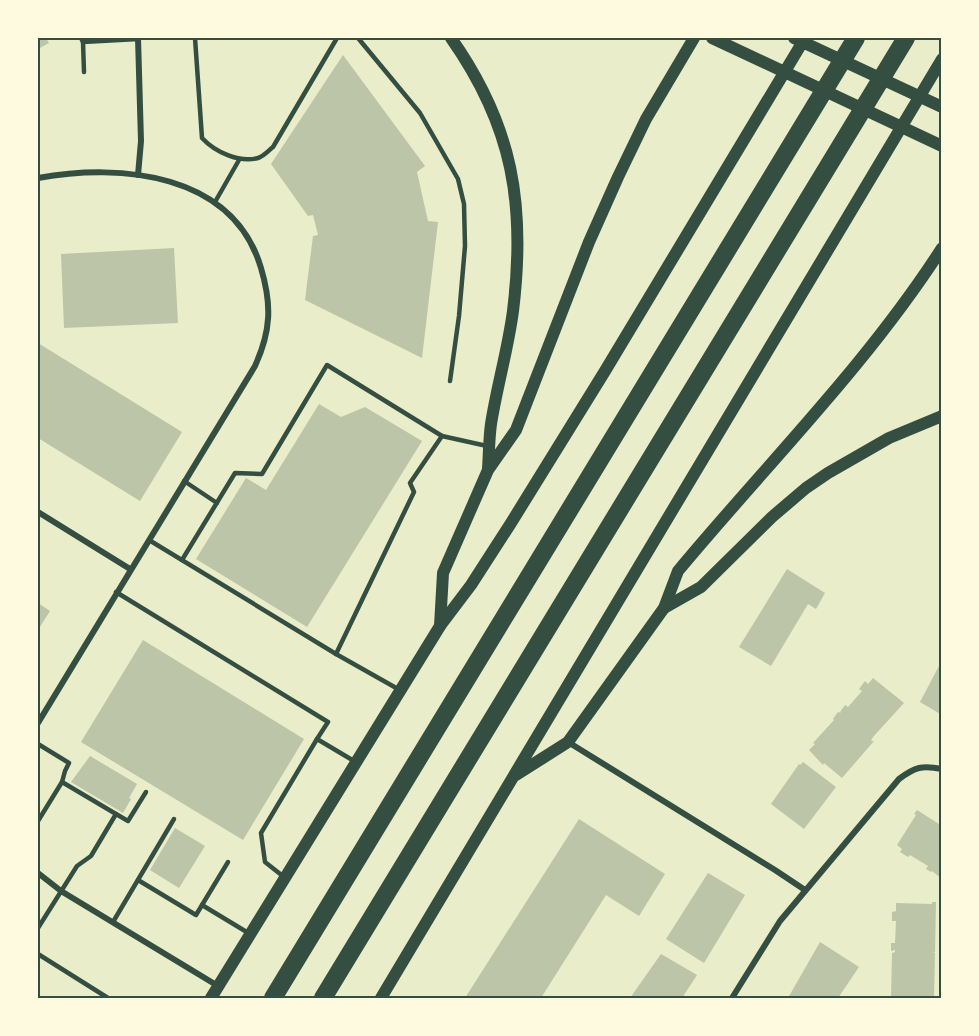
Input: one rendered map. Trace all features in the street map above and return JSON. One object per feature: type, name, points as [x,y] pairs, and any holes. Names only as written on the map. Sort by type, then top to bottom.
[{"type":"highway","points":[[273,999],[856,38]]},
{"type":"highway","points":[[323,999],[906,38]]},
{"type":"main road","points":[[451,38],[477,79],[493,112],[512,168],[518,212],[518,261],[513,312],[491,425],[488,470]]},
{"type":"main road","points":[[440,626],[443,573],[488,470],[516,430],[589,242],[632,148],[646,119],[694,38]]},
{"type":"main road","points":[[712,38],[942,146]]},
{"type":"main road","points":[[794,38],[942,107]]},
{"type":"main road","points":[[211,999],[440,626],[471,585],[599,381],[805,38]]},
{"type":"main road","points":[[381,999],[515,776],[550,712],[942,59]]},
{"type":"main road","points":[[515,776],[568,742],[664,608],[678,571],[852,372],[942,248]]},
{"type":"main road","points":[[664,608],[701,587],[772,517],[806,488],[889,438],[942,416]]},
{"type":"street","points":[[138,38],[141,141],[138,175]]},
{"type":"street","points":[[38,178],[83,173],[138,175],[168,180],[215,202],[237,222],[249,239],[259,260],[269,303],[268,326],[255,366],[38,723]]},
{"type":"street","points":[[38,512],[130,569]]},
{"type":"street","points":[[568,742],[805,890]]},
{"type":"street","points":[[732,999],[780,921],[899,779],[911,770],[927,766],[942,769]]},
{"type":"street","points":[[38,873],[61,891],[218,986]]},
{"type":"lane","points":[[84,72],[82,40],[138,38]]},
{"type":"lane","points":[[195,38],[202,138],[208,144],[239,160],[260,158],[273,147],[337,38]]},
{"type":"lane","points":[[358,38],[420,113],[458,179],[464,204],[465,246],[450,381]]},
{"type":"lane","points":[[215,202],[239,160]]},
{"type":"lane","points":[[182,560],[235,474],[262,474],[327,364],[442,436],[490,447]]},
{"type":"lane","points":[[336,654],[414,492],[410,483],[442,436]]},
{"type":"lane","points":[[184,481],[217,503]]},
{"type":"lane","points":[[148,540],[336,654],[400,690]]},
{"type":"lane","points":[[116,592],[328,722],[261,833],[265,862],[284,878]]},
{"type":"lane","points":[[317,739],[356,763]]},
{"type":"lane","points":[[38,744],[69,763],[62,782],[38,821]]},
{"type":"lane","points":[[62,782],[128,821],[146,792]]},
{"type":"lane","points":[[38,928],[77,866],[91,856],[116,814]]},
{"type":"lane","points":[[113,922],[174,819]]},
{"type":"lane","points":[[138,880],[196,915],[228,862]]},
{"type":"lane","points":[[202,905],[250,934]]},
{"type":"lane","points":[[38,954],[108,999]]},
{"type":"building","points":[[38,38],[46,38],[49,43],[38,49]]},
{"type":"building","points":[[343,55],[425,166],[417,172],[428,221],[438,222],[422,358],[305,300],[313,236],[318,235],[313,215],[308,216],[271,164]]},
{"type":"building","points":[[174,248],[178,323],[64,328],[61,254]]},
{"type":"building","points":[[38,343],[182,432],[140,501],[38,438]]},
{"type":"building","points":[[319,404],[341,417],[365,407],[422,441],[307,627],[196,559],[246,478],[266,490]]},
{"type":"building","points":[[787,569],[825,593],[816,609],[808,604],[771,666],[739,647]]},
{"type":"building","points":[[38,603],[50,611],[38,630]]},
{"type":"building","points":[[143,640],[304,739],[243,840],[81,742]]},
{"type":"building","points":[[940,664],[942,665],[942,715],[920,702]]},
{"type":"building","points":[[873,678],[904,703],[873,737],[871,741],[874,741],[842,778],[824,763],[823,765],[809,750],[838,712],[841,713],[845,705],[848,707],[862,691],[859,689],[865,681],[868,684]]},
{"type":"building","points":[[90,756],[137,784],[123,813],[71,782]]},
{"type":"building","points":[[803,762],[836,787],[804,829],[771,804],[799,764]]},
{"type":"building","points":[[917,810],[942,826],[942,879],[926,869],[928,866],[900,852],[902,849],[897,845]]},
{"type":"building","points":[[579,819],[665,874],[639,916],[606,895],[541,998],[465,998]]},
{"type":"building","points":[[175,828],[205,846],[179,888],[150,870]]},
{"type":"building","points":[[708,873],[745,895],[704,963],[666,939]]},
{"type":"building","points":[[936,902],[935,952],[933,952],[935,953],[934,998],[891,998],[892,953],[895,950],[891,951],[891,943],[895,943],[896,921],[892,921],[892,912],[896,911],[896,903],[932,904]]},
{"type":"building","points":[[820,942],[859,967],[838,998],[788,998]]},
{"type":"building","points":[[661,954],[697,975],[682,998],[630,998]]}]
